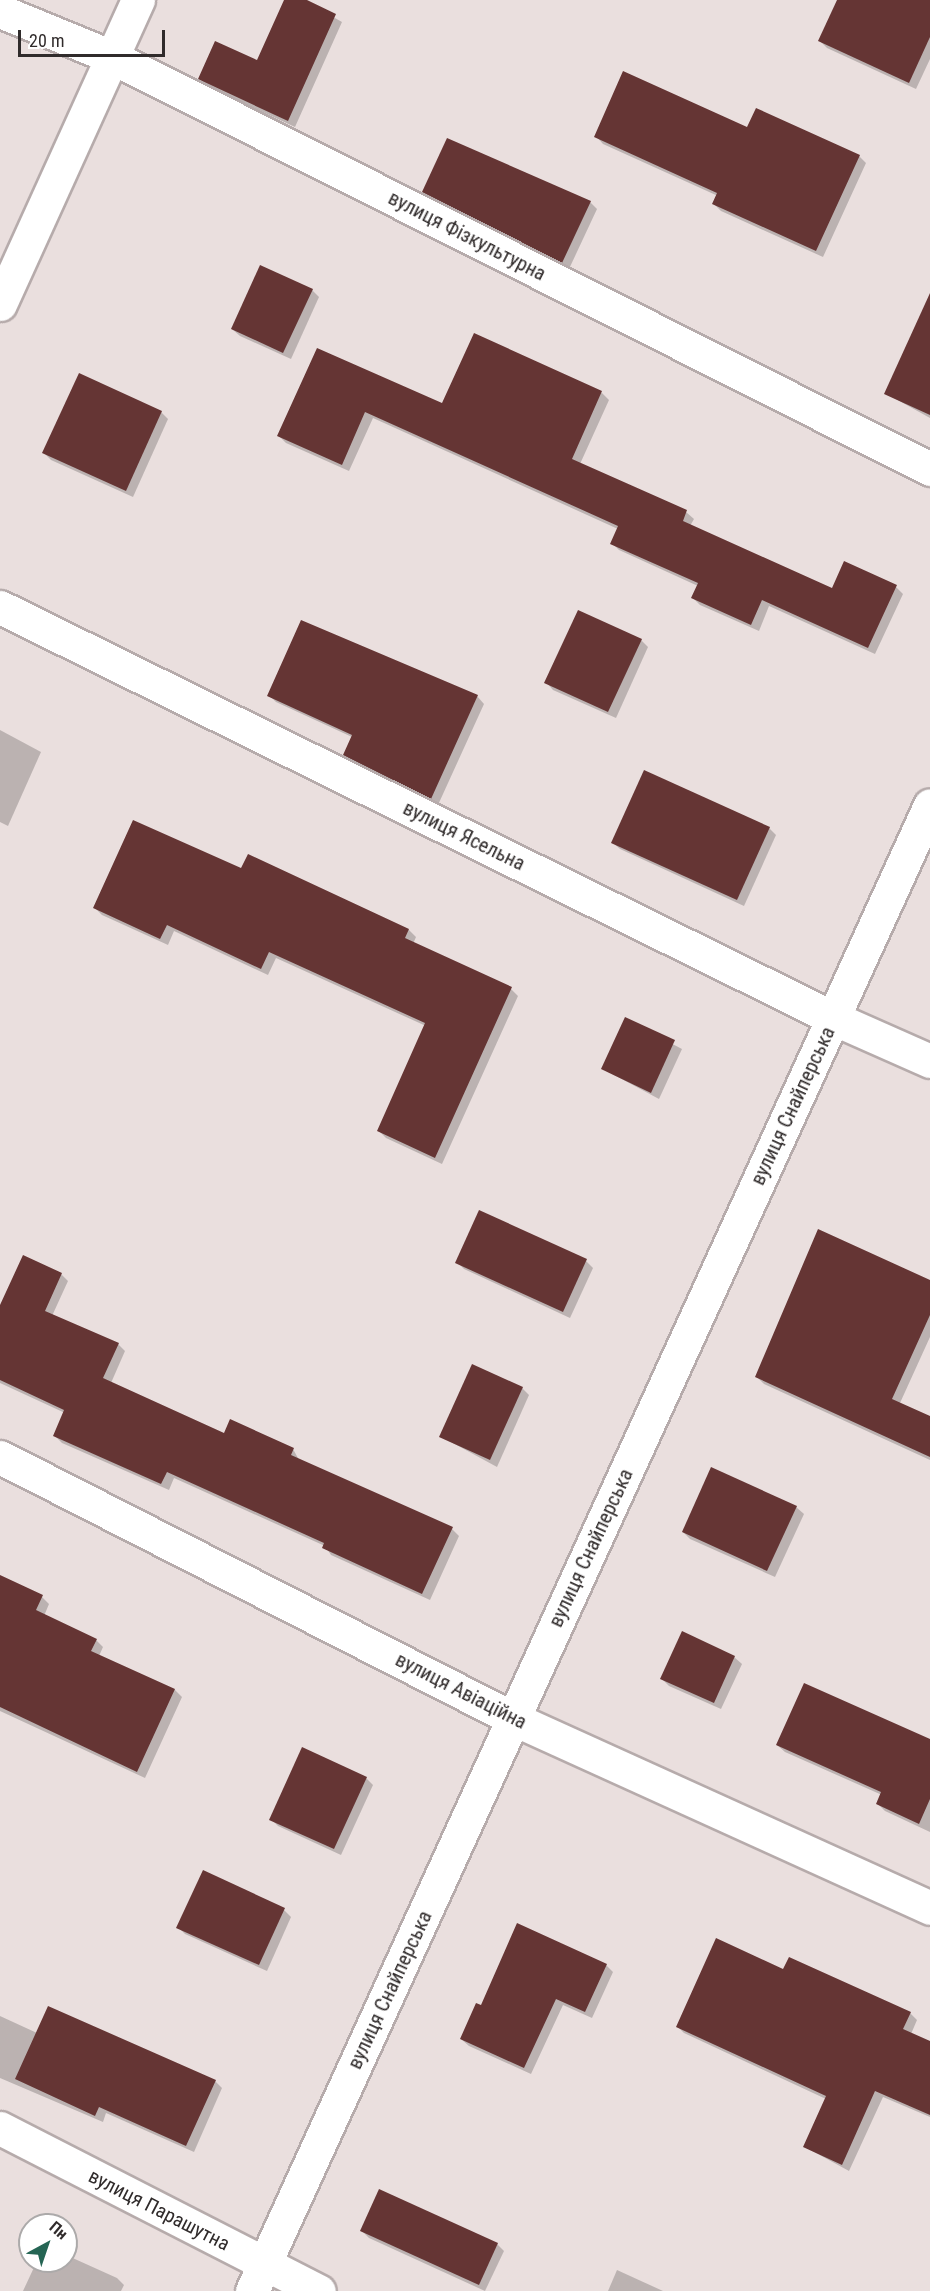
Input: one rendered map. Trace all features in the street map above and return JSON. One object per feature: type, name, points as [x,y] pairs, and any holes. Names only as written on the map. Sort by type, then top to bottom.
[{"type":"street","points":[[0,304],[138,0]]},
{"type":"street","name":"вулиця Фізкультурна","points":[[0,11],[112,57],[930,469]]},
{"type":"street","name":"вулиця Ясельна","points":[[0,607],[833,1018],[930,1060]]},
{"type":"street","name":"вулиця Снайперська","points":[[259,2278],[930,805]]},
{"type":"street","name":"вулиця Авіаційна","points":[[0,1456],[514,1719],[930,1908]]},
{"type":"street","name":"вулиця Парашутна","points":[[0,2128],[259,2278],[319,2291]]},
{"type":"building","points":[[284,0],[307,0],[336,14],[288,121],[198,79],[215,41],[257,60]]},
{"type":"building","points":[[837,0],[930,0],[930,37],[909,83],[818,41]]},
{"type":"building","points":[[623,71],[747,127],[756,108],[860,155],[816,251],[712,204],[717,193],[594,137]]},
{"type":"building","points":[[447,138],[591,201],[562,263],[422,192]]},
{"type":"building","points":[[260,265],[313,289],[283,353],[231,329]]},
{"type":"building","points":[[930,293],[930,415],[884,394]]},
{"type":"building","points":[[474,333],[602,391],[572,459],[687,510],[683,521],[832,588],[844,561],[897,585],[868,648],[762,600],[751,625],[691,598],[698,583],[610,544],[618,526],[365,412],[342,465],[277,436],[317,348],[442,403]]},
{"type":"building","points":[[79,373],[162,411],[126,491],[42,453]]},
{"type":"building","points":[[578,610],[642,639],[608,712],[544,683]]},
{"type":"building","points":[[301,620],[478,695],[431,799],[343,755],[352,735],[267,696]]},
{"type":"building","points":[[644,770],[770,827],[737,900],[611,843]]},
{"type":"building","points":[[133,820],[241,868],[248,854],[409,929],[405,938],[512,987],[435,1158],[377,1131],[425,1023],[269,952],[261,969],[167,925],[160,939],[93,908]]},
{"type":"building","points":[[625,1017],[675,1040],[651,1093],[601,1069]]},
{"type":"building","points":[[479,1210],[587,1259],[563,1312],[455,1263]]},
{"type":"building","points":[[818,1229],[930,1280],[930,1315],[892,1399],[930,1416],[930,1457],[755,1377]]},
{"type":"building","points":[[23,1255],[62,1273],[45,1311],[119,1343],[103,1378],[224,1433],[230,1419],[294,1448],[291,1455],[453,1527],[422,1594],[322,1548],[324,1543],[167,1472],[161,1484],[53,1436],[64,1410],[0,1380],[0,1305]]},
{"type":"building","points":[[472,1364],[523,1387],[490,1460],[439,1437]]},
{"type":"building","points":[[711,1467],[797,1506],[767,1571],[682,1532]]},
{"type":"building","points":[[0,1575],[43,1595],[36,1610],[97,1639],[91,1651],[175,1689],[137,1772],[0,1707]]},
{"type":"building","points":[[682,1631],[735,1656],[714,1703],[660,1679]]},
{"type":"building","points":[[804,1683],[930,1739],[930,1799],[919,1824],[876,1804],[881,1792],[776,1745]]},
{"type":"building","points":[[302,1747],[367,1777],[334,1849],[269,1820]]},
{"type":"building","points":[[203,1870],[285,1908],[259,1965],[176,1928]]},
{"type":"building","points":[[517,1923],[607,1964],[585,2012],[556,1999],[524,2068],[460,2039],[476,2003],[481,2005]]},
{"type":"building","points":[[716,1938],[783,1969],[789,1957],[911,2012],[903,2029],[930,2041],[930,2115],[875,2091],[842,2165],[803,2147],[826,2096],[676,2027]]},
{"type":"building","points":[[48,2006],[216,2080],[186,2146],[99,2107],[95,2116],[15,2079]]},
{"type":"building","points":[[379,2189],[498,2243],[479,2285],[360,2231]]}]
